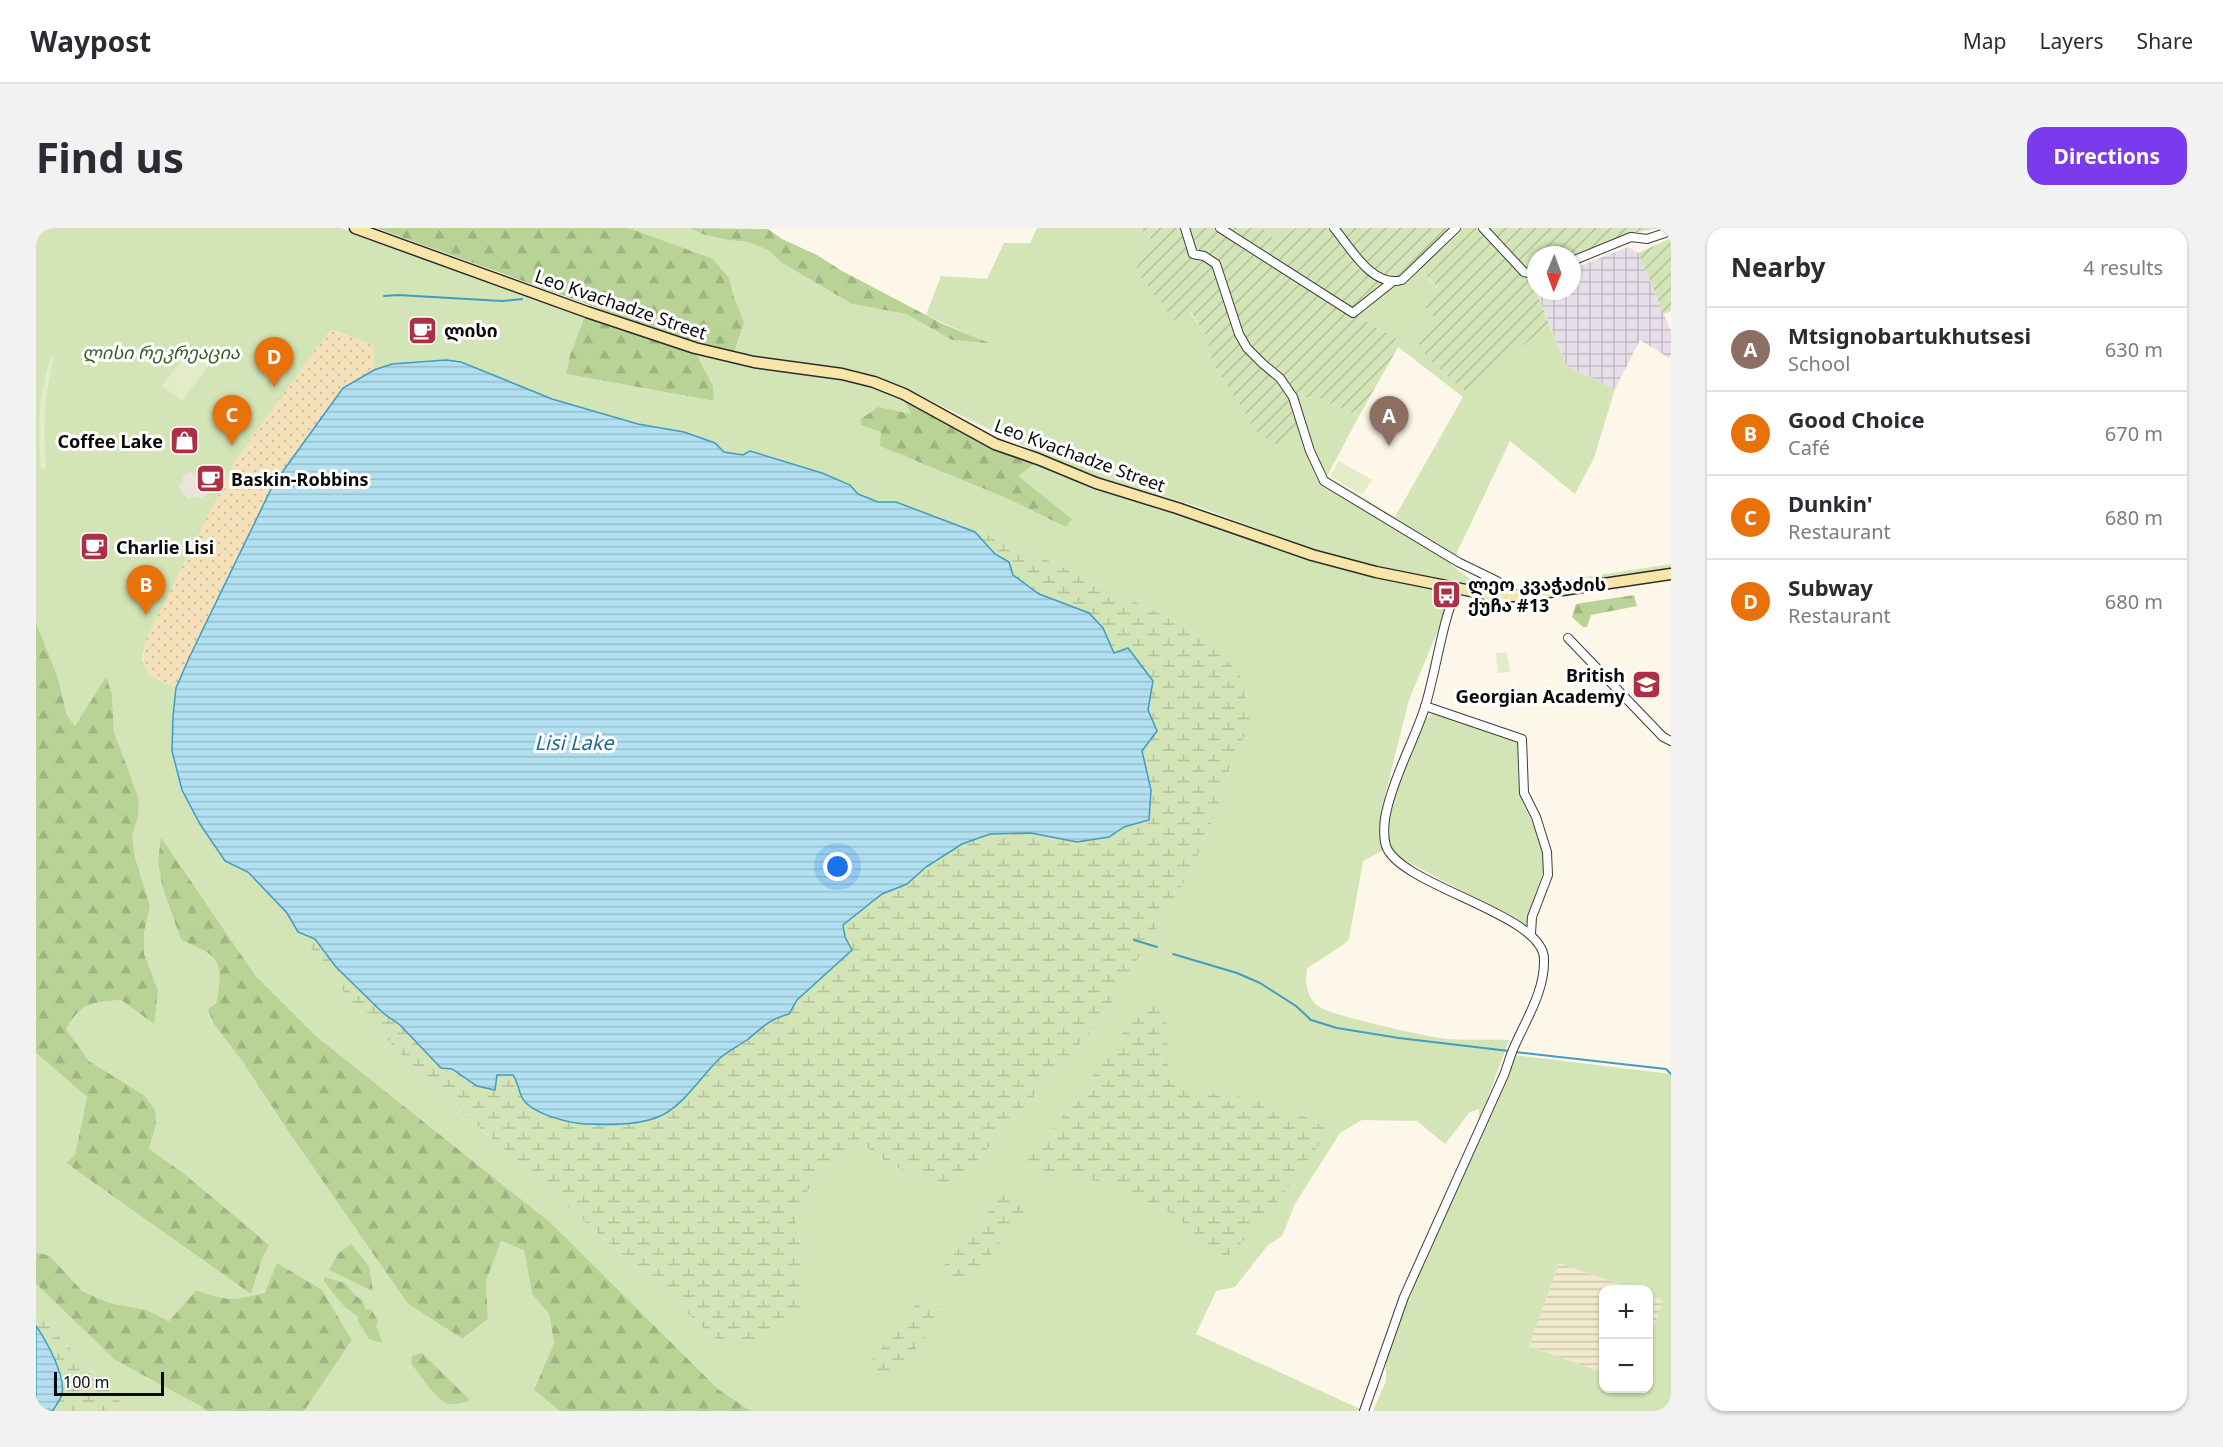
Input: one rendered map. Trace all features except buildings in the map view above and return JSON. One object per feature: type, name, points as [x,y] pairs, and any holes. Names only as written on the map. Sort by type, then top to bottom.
[{"type":"main road","name":"Leo Kvachadze Street","points":[[355,228],[586,312],[695,348],[754,362],[842,374],[874,382],[904,394],[995,444],[1096,483],[1177,508],[1312,555],[1376,572],[1496,596],[1519,596],[1671,574]]},
{"type":"street","points":[[1185,228],[1194,254],[1204,256],[1216,264],[1239,334],[1247,348],[1280,378],[1293,397],[1310,450],[1323,481],[1458,562],[1497,581],[1519,596]]},
{"type":"street","points":[[1220,228],[1353,313],[1392,282],[1402,280],[1456,228]]},
{"type":"street","points":[[1334,228],[1375,275],[1392,282]]},
{"type":"street","points":[[1483,228],[1527,273]]},
{"type":"street","points":[[1581,257],[1631,237],[1647,239],[1671,231]]},
{"type":"street","points":[[1364,1411],[1404,1297],[1504,1075],[1543,975],[1545,957],[1539,943],[1531,934],[1481,905],[1408,868],[1393,857],[1386,845],[1386,810],[1425,706],[1444,628],[1457,588]]},
{"type":"street","points":[[1568,638],[1663,737],[1671,741]]},
{"type":"street","points":[[1425,706],[1522,739],[1524,793],[1536,817],[1547,852],[1548,875],[1532,917],[1531,934]]},
{"type":"shaded area","points":[[1628,247],[1638,253],[1671,331],[1669,358],[1640,340],[1615,389],[1567,366],[1540,300],[1581,300],[1581,265]]},
{"type":"shaded area","points":[[191,471],[209,491],[201,499],[198,496],[188,499],[178,486],[184,481],[182,478]]},
{"type":"shaded area","points":[[1559,1263],[1622,1285],[1599,1285],[1599,1372],[1529,1346]]},
{"type":"shaded area","points":[[1653,1297],[1663,1301],[1653,1330]]},
{"type":"green space","name":"ლისი რეკრეაცია","points":[[36,228],[341,228],[405,249],[585,316],[570,355],[566,374],[714,401],[713,386],[695,351],[873,385],[903,397],[912,414],[862,425],[881,431],[1066,527],[1072,519],[1017,476],[1035,463],[1095,490],[1172,511],[1310,561],[1390,581],[1446,591],[1449,604],[1409,700],[1381,811],[1380,831],[1384,850],[1363,861],[1349,939],[1307,968],[1306,983],[1311,998],[1318,1006],[1356,1019],[1439,1038],[1509,1040],[1479,1121],[1479,1109],[1470,1112],[1445,1144],[1417,1121],[1362,1120],[1340,1133],[1295,1204],[1282,1236],[1268,1245],[1235,1287],[1216,1291],[1196,1334],[1360,1409],[1359,1411],[751,1411],[718,1389],[551,1223],[317,1037],[255,975],[162,838],[158,862],[162,886],[181,940],[201,948],[219,963],[221,980],[216,1003],[208,1009],[213,1023],[242,1061],[408,1304],[464,1339],[488,1319],[486,1281],[500,1241],[524,1249],[532,1294],[549,1314],[554,1343],[534,1390],[561,1411],[304,1411],[352,1340],[322,1290],[265,1291],[244,1299],[215,1298],[196,1290],[169,1321],[147,1310],[110,1303],[82,1291],[50,1256],[36,1252],[36,1053],[87,1097],[75,1155],[66,1163],[251,1294],[262,1259],[183,1173],[149,1149],[156,1125],[144,1095],[89,1061],[66,1029],[83,1008],[95,1003],[121,1000],[154,1024],[148,966],[144,954],[144,933],[150,906],[131,836],[138,816],[139,799],[114,732],[112,694],[106,678],[75,726],[67,715],[58,678],[36,622]],"holes":[[[331,330],[374,345],[374,370],[392,364],[446,360],[552,399],[638,424],[684,432],[715,443],[723,452],[743,455],[750,451],[822,473],[850,485],[858,494],[878,502],[896,502],[975,532],[1000,538],[1171,619],[1211,644],[1252,721],[1234,755],[1214,817],[1192,869],[1102,1019],[974,1164],[944,1186],[890,1165],[860,1142],[835,1167],[813,1181],[795,1215],[804,1266],[718,1341],[421,1075],[352,1003],[298,932],[287,913],[248,872],[225,861],[200,824],[182,790],[172,751],[176,688],[152,676],[142,660],[146,640],[194,544],[297,377]],[[324,1283],[345,1283],[366,1310],[382,1339]]]},
{"type":"green space","points":[[376,228],[629,228],[713,259],[729,278],[744,322],[734,352],[667,333]]},
{"type":"green space","points":[[629,228],[690,228],[702,234],[748,242],[768,250],[782,263],[852,304],[906,314],[952,340],[981,340],[926,315],[941,276],[987,279],[1004,243],[1030,243],[1037,228],[1140,228],[1153,241],[1174,319],[1190,312],[1207,338],[1213,361],[1241,404],[1293,397],[1319,398],[1359,416],[1327,476],[1395,517],[1463,397],[1397,346],[1400,342],[1353,313],[1417,266],[1438,289],[1437,321],[1415,337],[1465,393],[1549,324],[1567,366],[1615,389],[1594,458],[1575,494],[1510,441],[1451,565],[1484,589],[1381,569],[1323,553],[1196,506],[1084,473],[903,387],[860,374],[734,352],[735,300],[729,278],[713,260]]},
{"type":"green space","points":[[690,228],[768,229],[782,239],[817,255],[842,271],[943,324],[989,343],[952,340],[906,314],[852,304],[782,263],[768,250],[748,242],[702,234]]},
{"type":"green space","points":[[1140,228],[1263,228],[1277,242],[1296,228],[1659,228],[1627,234],[1581,255],[1581,246],[1527,246],[1527,269],[1519,265],[1518,272],[1527,279],[1527,300],[1539,300],[1549,324],[1466,393],[1427,357],[1415,337],[1437,321],[1422,302],[1438,288],[1418,267],[1392,282],[1354,314],[1401,342],[1359,416],[1319,398],[1294,397],[1303,426],[1276,444],[1257,432],[1212,361],[1207,338],[1191,312],[1174,320],[1135,270],[1153,241]]},
{"type":"green space","points":[[1263,228],[1296,228],[1277,242]]},
{"type":"green space","points":[[1671,238],[1671,311],[1664,314],[1638,253]]},
{"type":"green space","points":[[585,316],[695,351],[713,386],[714,401],[566,374],[570,355]]},
{"type":"green space","points":[[192,347],[212,362],[182,401],[162,386]]},
{"type":"green space","points":[[51,357],[54,358],[45,413],[46,469],[41,468],[40,412]]},
{"type":"green space","points":[[903,397],[1037,462],[1018,476],[1072,519],[1066,527],[1009,499],[880,446],[881,432],[861,425],[861,419],[878,407],[911,414]]},
{"type":"green space","points":[[1339,461],[1372,480],[1362,495],[1330,476]]},
{"type":"green space","points":[[975,532],[1000,538],[1123,596],[1171,619],[1211,644],[1239,673],[1252,722],[1234,755],[1214,817],[1192,869],[1102,1019],[974,1164],[944,1186],[890,1165],[860,1142],[835,1167],[813,1181],[795,1215],[804,1266],[801,1311],[753,1341],[718,1341],[421,1075],[352,1003],[298,932],[315,939],[336,967],[383,1013],[400,1025],[441,1068],[452,1069],[478,1086],[494,1090],[496,1075],[513,1074],[521,1097],[681,1101],[722,1056],[744,1042],[773,1018],[789,1014],[797,1000],[851,950],[843,925],[882,894],[907,884],[926,867],[962,844],[990,834],[1031,833],[1053,836],[1109,837],[1124,827],[1149,820],[1151,790],[1142,751],[1157,731],[1148,710],[1153,681],[1115,654],[1103,628],[1089,613],[1039,594],[1013,575],[1009,562],[995,554]]},
{"type":"green space","points":[[1671,564],[1671,569],[1562,586],[1560,581]]},
{"type":"green space","points":[[1634,595],[1637,606],[1591,615],[1587,627],[1583,627],[1572,617],[1576,604]]},
{"type":"green space","points":[[36,622],[58,678],[67,715],[75,726],[106,677],[112,694],[114,732],[139,799],[138,816],[132,836],[135,857],[150,906],[144,933],[144,954],[158,991],[154,1024],[121,1000],[95,1003],[83,1008],[66,1029],[89,1061],[144,1095],[155,1110],[156,1125],[149,1149],[183,1173],[269,1245],[251,1294],[66,1163],[75,1155],[87,1097],[36,1053]]},
{"type":"green space","points":[[1507,652],[1510,672],[1498,673],[1496,653]]},
{"type":"green space","points":[[1435,713],[1519,740],[1519,790],[1541,842],[1544,858],[1543,873],[1534,898],[1528,926],[1402,859],[1390,843],[1388,828],[1390,814],[1399,782],[1422,724],[1425,719]]},
{"type":"green space","points":[[161,837],[255,975],[317,1037],[551,1223],[718,1389],[751,1411],[560,1411],[534,1390],[554,1343],[549,1314],[532,1294],[524,1250],[501,1241],[486,1281],[488,1319],[463,1339],[408,1304],[242,1061],[213,1023],[208,1009],[216,1003],[219,969],[216,962],[204,950],[181,940],[162,886],[158,862]]},
{"type":"green space","points":[[1147,999],[1166,1012],[1168,1068],[1193,1092],[1237,1096],[1291,1110],[1330,1130],[1262,1222],[1223,1261],[1176,1216],[1117,1185],[1022,1166],[1074,1102]]},
{"type":"green space","points":[[1514,1055],[1671,1074],[1671,1411],[1373,1411],[1386,1381],[1386,1359],[1414,1282]]},
{"type":"green space","points":[[1006,1188],[1029,1204],[967,1287],[941,1269]]},
{"type":"green space","points":[[351,1244],[369,1266],[373,1291],[329,1270],[338,1254]]},
{"type":"green space","points":[[36,1252],[50,1256],[82,1291],[110,1303],[147,1310],[169,1321],[196,1290],[222,1298],[246,1297],[265,1292],[277,1263],[322,1290],[352,1340],[304,1411],[206,1411],[115,1360],[36,1284]]},
{"type":"green space","points":[[324,1277],[345,1283],[362,1300],[366,1310],[371,1309],[378,1321],[376,1326],[383,1343],[369,1339],[358,1317],[344,1306],[324,1282]]},
{"type":"green space","points":[[36,1284],[115,1360],[206,1411],[129,1411],[36,1312]]},
{"type":"green space","points":[[923,1296],[945,1311],[890,1382],[867,1366]]},
{"type":"green space","points":[[36,1312],[129,1411],[53,1411],[62,1393],[50,1347],[36,1326]]},
{"type":"green space","points":[[422,1353],[469,1401],[450,1404],[435,1394],[411,1363],[412,1356]]},
{"type":"sand","points":[[330,330],[374,345],[374,370],[343,388],[189,658],[176,688],[158,680],[145,667],[143,660],[146,640],[238,456]]},
{"type":"water","name":"Lisi Lake","points":[[446,360],[461,362],[552,399],[638,424],[684,432],[715,443],[724,452],[743,455],[750,451],[822,473],[850,485],[858,494],[878,502],[896,502],[975,532],[995,554],[1009,562],[1013,575],[1039,594],[1089,613],[1103,628],[1114,653],[1128,648],[1153,681],[1148,710],[1157,731],[1142,751],[1151,790],[1149,820],[1124,827],[1109,837],[1077,842],[1031,833],[990,834],[962,844],[926,867],[907,884],[882,894],[843,925],[845,937],[852,950],[797,1000],[789,1014],[771,1021],[723,1055],[683,1099],[667,1113],[650,1120],[622,1124],[585,1124],[554,1118],[526,1103],[513,1075],[497,1075],[495,1090],[477,1086],[452,1069],[441,1068],[400,1025],[383,1013],[336,967],[315,939],[298,932],[287,913],[248,872],[225,861],[200,824],[182,790],[172,751],[176,688],[273,485],[343,388],[374,370],[392,364]]},
{"type":"water","points":[[36,1326],[50,1349],[61,1378],[62,1394],[53,1411],[36,1411]]},
{"type":"waterway","points":[[384,296],[502,301],[522,299]]},
{"type":"waterway","points":[[1134,940],[1157,947]]},
{"type":"waterway","points":[[1173,954],[1237,973],[1260,983],[1296,1006],[1311,1020],[1337,1028],[1509,1051]]},
{"type":"waterway","points":[[1515,1052],[1666,1069],[1671,1074]]},
{"type":"place","name":"ლისი","points":[[423,330]]},
{"type":"place","name":"Subway","points":[[274,387]]},
{"type":"place","name":"Coffee Lake","points":[[184,441]]},
{"type":"place","name":"Dunkin'","points":[[232,445]]},
{"type":"place","name":"Mtsignobartukhutsesi","points":[[1389,446]]},
{"type":"place","name":"Baskin-Robbins","points":[[210,479]]},
{"type":"place","name":"Charlie Lisi","points":[[95,547]]},
{"type":"place","name":"ლეო კვაჭაძის ქუჩა #13","points":[[1447,594]]},
{"type":"place","name":"Good Choice","points":[[146,615]]},
{"type":"place","name":"British Georgian Academy","points":[[1646,685]]}]
